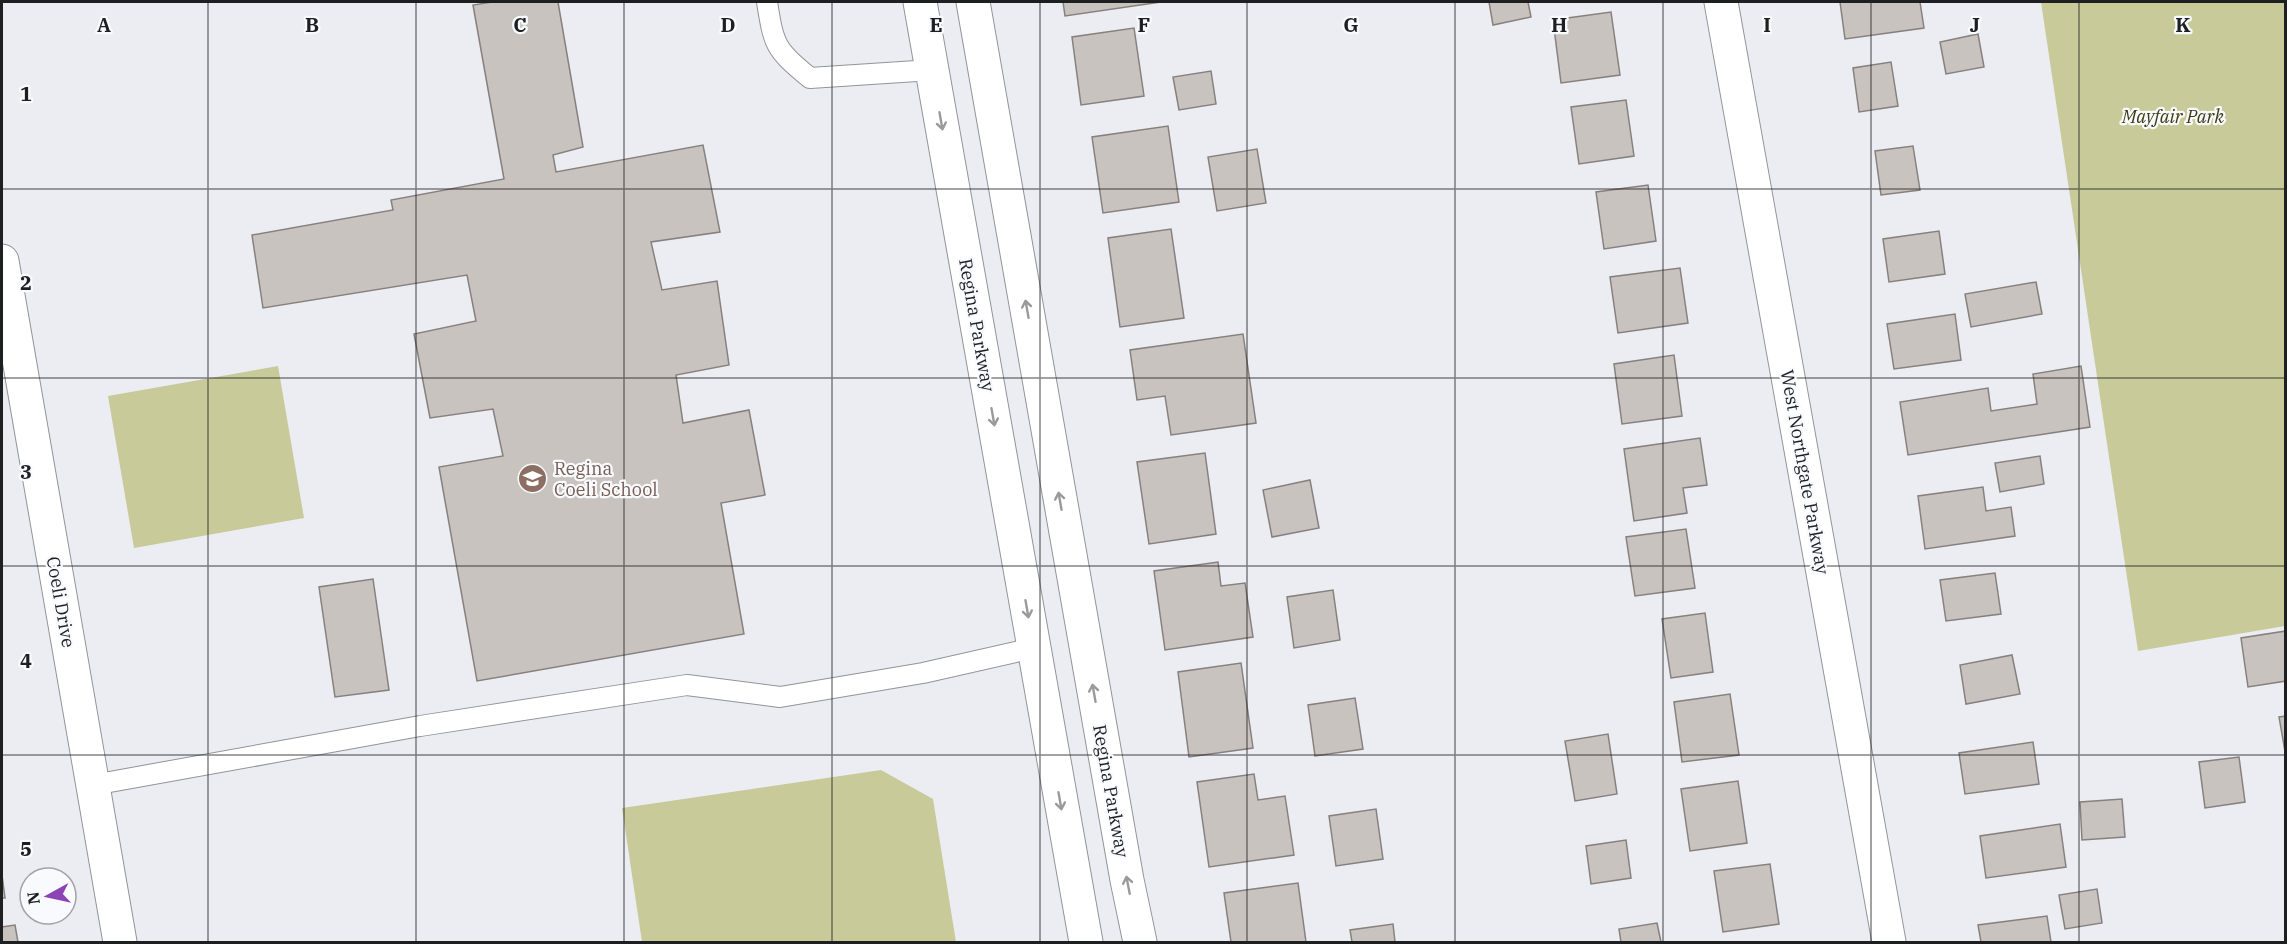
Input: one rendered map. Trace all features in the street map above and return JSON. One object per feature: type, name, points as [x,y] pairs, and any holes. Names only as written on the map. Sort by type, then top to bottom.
[{"type":"street","name":"Regina Parkway","points":[[920,2],[1086,942]]},
{"type":"street","name":"Regina Parkway","points":[[973,2],[1126,880],[1140,942]]},
{"type":"street","name":"West Northgate Parkway","points":[[1721,2],[1889,942]]},
{"type":"street","name":"Coeli Drive","points":[[2,261],[120,942]]},
{"type":"street","points":[[1034,648],[1084,639]]},
{"type":"lane","points":[[767,2],[773,40],[787,59],[810,78],[932,70]]},
{"type":"lane","points":[[93,786],[420,726],[687,685],[780,697],[923,673],[1034,648]]},
{"type":"green space","name":"Mayfair Park","points":[[2041,2],[2285,2],[2285,626],[2138,651]]},
{"type":"green space","points":[[278,366],[304,518],[134,548],[108,396]]},
{"type":"green space","points":[[881,770],[933,799],[956,942],[642,942],[622,808]]},
{"type":"building","points":[[492,2],[558,2],[583,147],[553,155],[556,172],[703,145],[720,232],[651,242],[662,290],[717,281],[729,365],[676,375],[683,423],[749,410],[765,495],[721,503],[744,634],[477,681],[439,467],[503,456],[493,409],[430,418],[414,334],[476,321],[467,275],[263,308],[252,235],[393,210],[391,200],[504,179],[473,5]]},
{"type":"building","points":[[1063,2],[1161,2],[1065,16]]},
{"type":"building","points":[[1489,2],[1528,2],[1531,17],[1493,25]]},
{"type":"building","points":[[1840,2],[1920,2],[1924,28],[1845,39]]},
{"type":"building","points":[[1611,12],[1620,75],[1561,83],[1553,20]]},
{"type":"building","points":[[1134,28],[1144,96],[1081,105],[1072,37]]},
{"type":"building","points":[[1978,34],[1984,67],[1946,74],[1940,42]]},
{"type":"building","points":[[1891,62],[1898,106],[1859,112],[1853,68]]},
{"type":"building","points":[[1211,71],[1216,104],[1179,110],[1173,77]]},
{"type":"building","points":[[1626,100],[1634,156],[1579,164],[1571,107]]},
{"type":"building","points":[[1168,126],[1179,202],[1103,213],[1092,137]]},
{"type":"building","points":[[1913,146],[1920,190],[1881,195],[1875,151]]},
{"type":"building","points":[[1257,149],[1266,203],[1217,211],[1208,157]]},
{"type":"building","points":[[1648,185],[1656,241],[1604,249],[1596,192]]},
{"type":"building","points":[[1171,229],[1184,318],[1120,327],[1108,238]]},
{"type":"building","points":[[1939,231],[1945,274],[1889,282],[1883,239]]},
{"type":"building","points":[[1680,268],[1688,323],[1618,333],[1610,277]]},
{"type":"building","points":[[2036,282],[2042,314],[1971,327],[1965,294]]},
{"type":"building","points":[[1955,314],[1961,360],[1894,369],[1887,324]]},
{"type":"building","points":[[1243,334],[1256,423],[1171,435],[1165,396],[1137,400],[1130,350]]},
{"type":"building","points":[[1674,355],[1682,416],[1622,424],[1614,364]]},
{"type":"building","points":[[2081,366],[2090,427],[1908,455],[1900,402],[1988,388],[1991,411],[2037,404],[2033,374]]},
{"type":"building","points":[[1700,438],[1707,485],[1683,488],[1687,513],[1634,521],[1624,449]]},
{"type":"building","points":[[1205,453],[1216,534],[1149,544],[1137,462]]},
{"type":"building","points":[[2040,456],[2044,484],[2000,492],[1995,463]]},
{"type":"building","points":[[1310,480],[1319,528],[1272,537],[1263,490]]},
{"type":"building","points":[[1983,487],[1986,511],[2011,507],[2015,536],[1925,549],[1918,496]]},
{"type":"building","points":[[1686,529],[1695,588],[1635,596],[1626,537]]},
{"type":"building","points":[[1218,562],[1221,586],[1245,583],[1253,637],[1165,650],[1154,571]]},
{"type":"building","points":[[1995,573],[2001,614],[1946,621],[1940,580]]},
{"type":"building","points":[[373,579],[389,690],[335,697],[319,587]]},
{"type":"building","points":[[1333,590],[1340,640],[1294,648],[1287,597]]},
{"type":"building","points":[[1705,613],[1713,672],[1671,678],[1662,619]]},
{"type":"building","points":[[2286,631],[2286,681],[2248,687],[2241,638]]},
{"type":"building","points":[[2012,655],[2020,694],[1966,704],[1960,665]]},
{"type":"building","points":[[1241,663],[1253,748],[1189,757],[1178,672]]},
{"type":"building","points":[[1730,694],[1739,755],[1682,762],[1674,702]]},
{"type":"building","points":[[1355,698],[1363,749],[1315,756],[1308,705]]},
{"type":"building","points":[[2286,716],[2286,757],[2279,717]]},
{"type":"building","points":[[1608,734],[1617,794],[1575,801],[1565,741]]},
{"type":"building","points":[[2033,742],[2039,784],[1965,794],[1959,753]]},
{"type":"building","points":[[2239,757],[2245,802],[2205,808],[2199,762]]},
{"type":"building","points":[[1254,774],[1258,800],[1285,796],[1294,855],[1209,867],[1197,782]]},
{"type":"building","points":[[1738,781],[1747,843],[1690,851],[1681,789]]},
{"type":"building","points":[[2122,799],[2125,837],[2082,840],[2080,802]]},
{"type":"building","points":[[1376,809],[1383,859],[1336,866],[1329,816]]},
{"type":"building","points":[[2060,824],[2066,867],[1986,878],[1980,836]]},
{"type":"building","points":[[1626,840],[1631,878],[1591,884],[1586,846]]},
{"type":"building","points":[[1770,864],[1779,924],[1723,932],[1714,871]]},
{"type":"building","points":[[2,875],[5,898],[2,898]]},
{"type":"building","points":[[1298,883],[1306,942],[1231,942],[1224,893]]},
{"type":"building","points":[[2097,889],[2102,923],[2065,929],[2059,895]]},
{"type":"building","points":[[2047,916],[2051,942],[1981,942],[1978,925]]},
{"type":"building","points":[[1657,923],[1661,942],[1621,942],[1619,929]]},
{"type":"building","points":[[1393,924],[1395,942],[1352,942],[1350,930]]},
{"type":"building","points":[[15,925],[18,942],[2,942],[2,927]]},
{"type":"place","name":"Regina Coeli School","points":[[533,478]]}]
